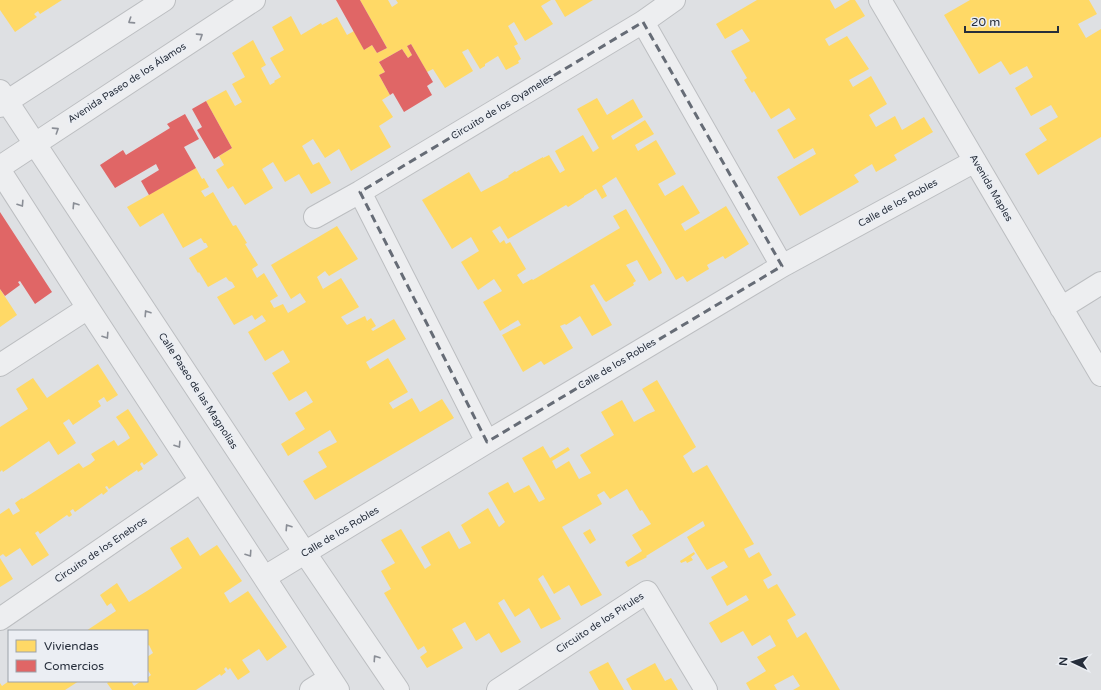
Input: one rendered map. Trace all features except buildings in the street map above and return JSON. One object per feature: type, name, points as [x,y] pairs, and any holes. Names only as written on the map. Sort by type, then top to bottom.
[{"type":"street","points":[[2,99],[164,0]]},
{"type":"street","name":"Avenida Paseo de los Álamos","points":[[0,167],[254,0]]},
{"type":"street","name":"Circuito de los Oyameles","points":[[315,217],[360,192],[643,22],[674,0]]},
{"type":"street","name":"Avenida Maples","points":[[880,0],[1101,375]]},
{"type":"street","points":[[643,22],[782,266]]},
{"type":"street","name":"Calle Paseo de las Magnolias","points":[[2,99],[35,144],[305,553],[398,690]]},
{"type":"street","name":"Calle de los Robles","points":[[265,577],[487,442],[782,266],[975,161]]},
{"type":"street","points":[[0,171],[334,684],[311,690]]},
{"type":"street","points":[[360,192],[487,442]]},
{"type":"street","points":[[1061,308],[1101,284]]},
{"type":"street","points":[[0,365],[88,308]]},
{"type":"street","name":"Circuito de los Enebros","points":[[0,619],[201,481]]},
{"type":"street","name":"Circuito de los Pirules","points":[[498,690],[647,592],[706,690]]},
{"type":"highlighted area","points":[[643,22],[782,266],[487,442],[360,192]]}]
